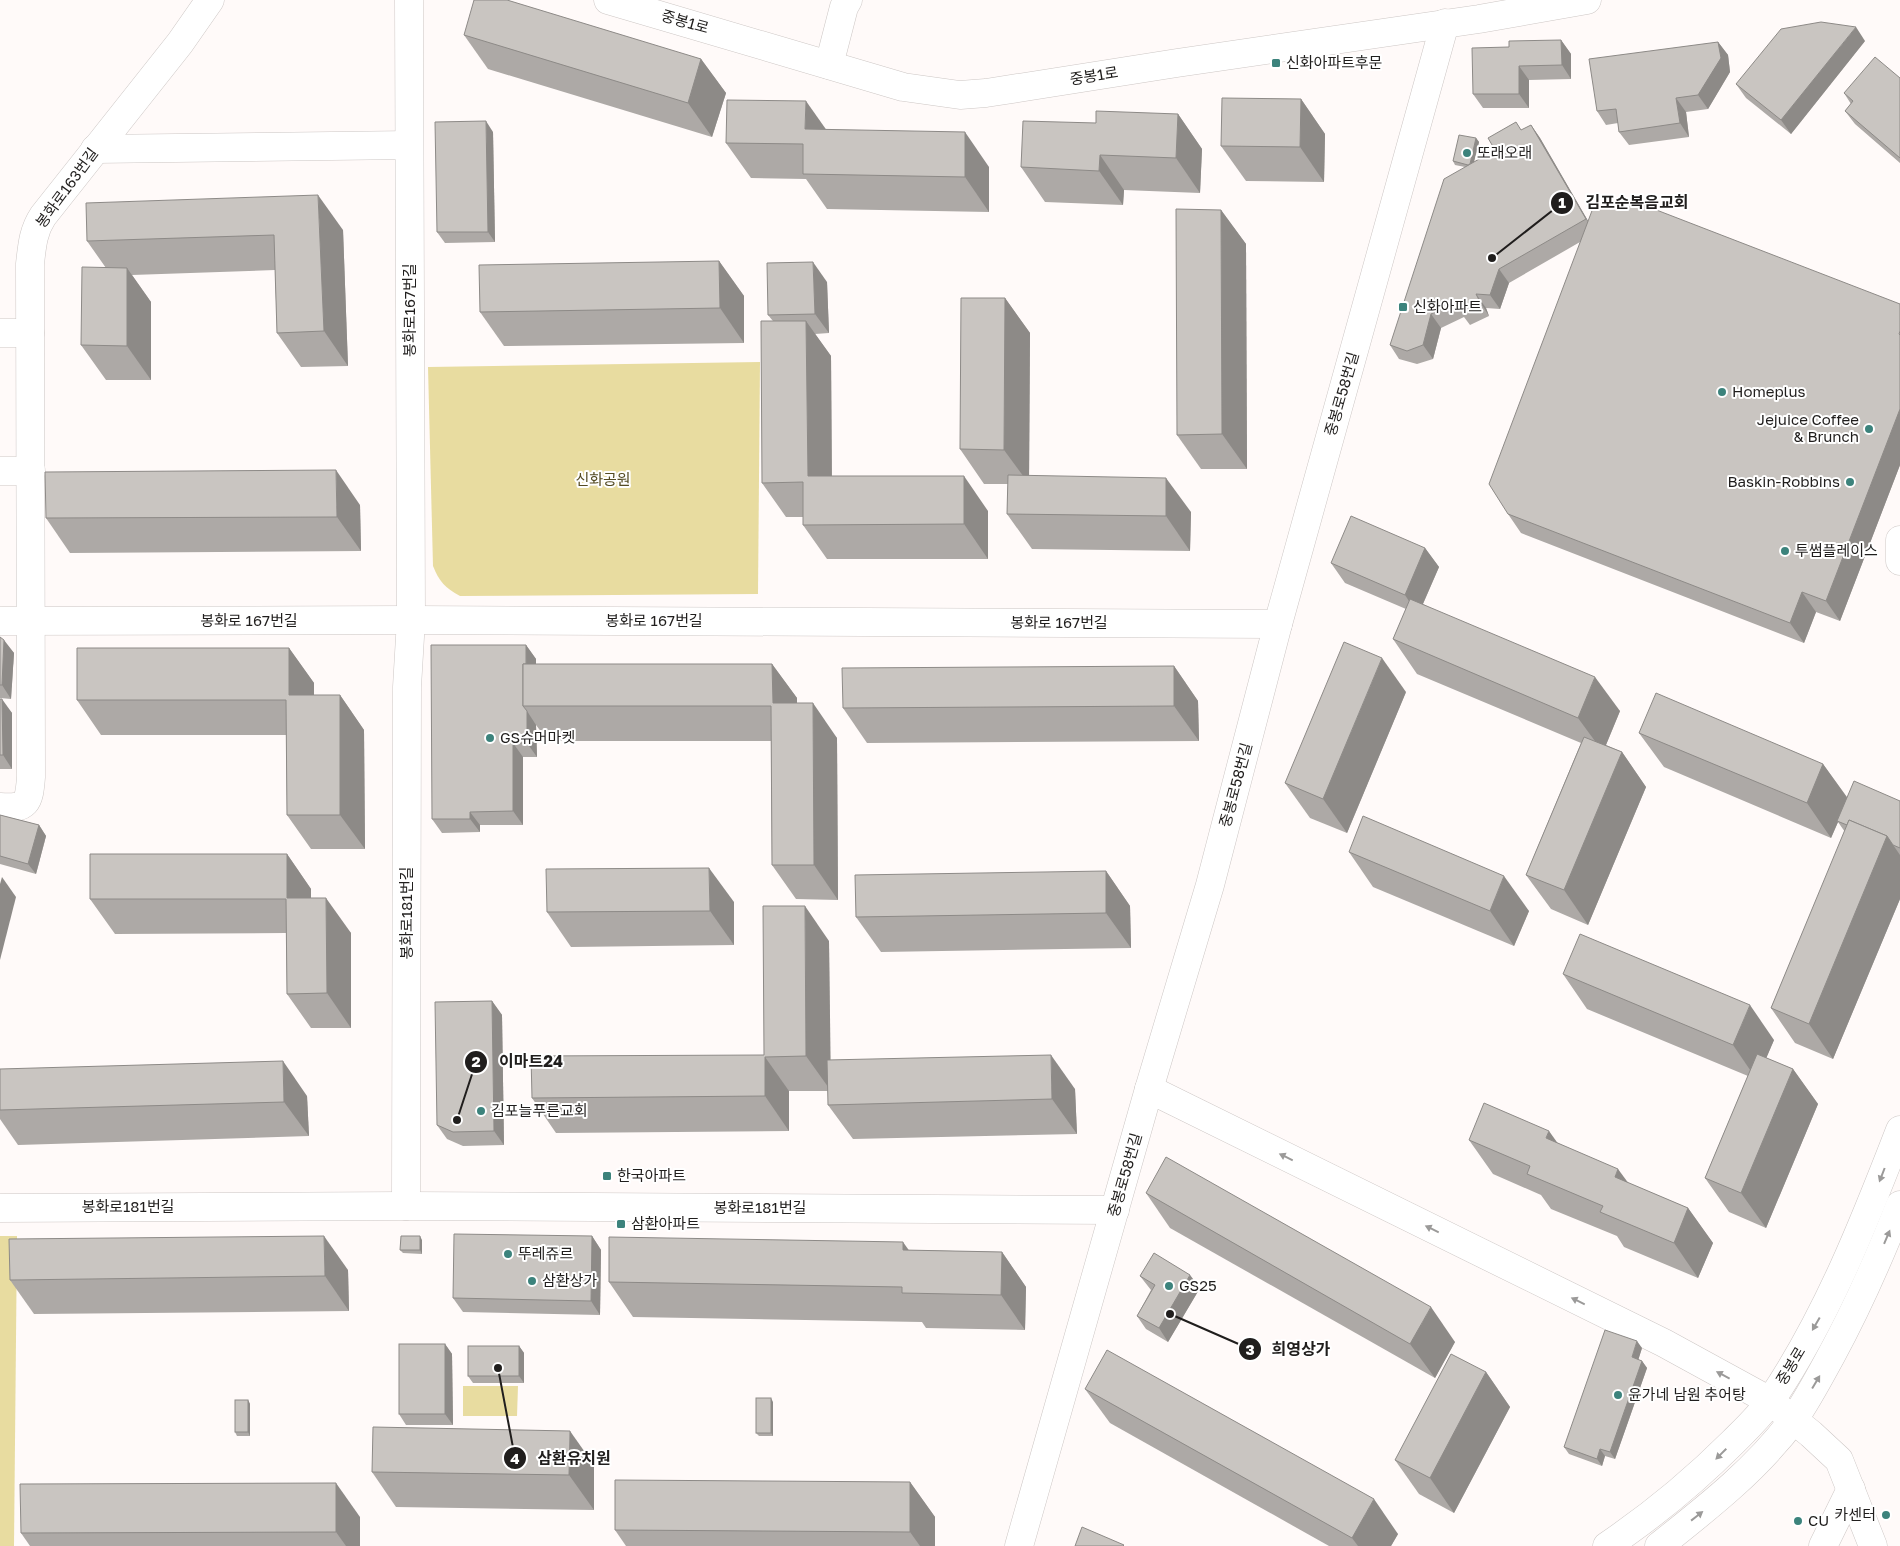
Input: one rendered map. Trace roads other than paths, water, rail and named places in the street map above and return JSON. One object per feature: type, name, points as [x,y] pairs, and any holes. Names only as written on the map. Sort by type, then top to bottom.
[{"type":"street","name":"봉화로163번길","points":[[30,622],[30,264],[36,227],[95,149],[180,43],[210,0]]},
{"type":"street","name":"봉화로167번길","points":[[409,0],[411,620]]},
{"type":"street","name":"중봉1로","points":[[608,0],[903,87],[960,94],[986,93],[1445,22],[1479,19],[1587,0]]},
{"type":"street","points":[[1479,19],[1499,0]]},
{"type":"street","points":[[829,65],[840,2]]},
{"type":"street","name":"중봉로58번길","points":[[1019,1546],[1149,1089],[1210,885],[1278,624],[1445,22]]},
{"type":"street","points":[[95,149],[409,145]]},
{"type":"street","points":[[0,333],[30,333]]},
{"type":"street","points":[[0,471],[31,471]]},
{"type":"street","points":[[1900,540],[1900,561]]},
{"type":"street","name":"봉화로 167번길","points":[[0,621],[411,620],[1278,624]]},
{"type":"street","name":"봉화로181번길","points":[[406,1206],[407,686],[411,620]]},
{"type":"street","points":[[0,807],[18,808],[26,803],[29,796],[31,777],[30,622]]},
{"type":"street","points":[[1149,1089],[1664,1343],[1770,1401],[1839,1460],[1873,1546]]},
{"type":"street","name":"중봉로","points":[[1608,1546],[1647,1519],[1706,1469],[1770,1401],[1819,1320],[1847,1261],[1900,1130]]},
{"type":"street","name":"중봉로","points":[[1659,1546],[1708,1507],[1749,1469],[1793,1419],[1850,1321],[1900,1205]]},
{"type":"street","name":"봉화로181번길","points":[[0,1208],[406,1206],[1115,1210]]},
{"type":"street","points":[[1823,1546],[1851,1489]]},
{"type":"place","name":"신화아파트후문","points":[[1276,63]]},
{"type":"place","name":"또래오래","points":[[1467,153]]},
{"type":"place","name":"김포순복음교회","points":[[1492,258]]},
{"type":"place","name":"신화아파트","points":[[1403,307]]},
{"type":"place","name":"Homeplus","points":[[1722,392]]},
{"type":"place","name":"Jejuice Coffee & Brunch","points":[[1869,429]]},
{"type":"place","name":"Baskin-Robbins","points":[[1850,482]]},
{"type":"place","name":"투썸플레이스","points":[[1785,551]]},
{"type":"place","name":"GS슈머마켓","points":[[490,738]]},
{"type":"place","name":"김포늘푸른교회","points":[[481,1111]]},
{"type":"place","name":"이마트24","points":[[457,1120]]},
{"type":"place","name":"한국아파트","points":[[607,1176]]},
{"type":"place","name":"삼환아파트","points":[[621,1224]]},
{"type":"place","name":"뚜레쥬르","points":[[508,1254]]},
{"type":"place","name":"삼환상가","points":[[532,1281]]},
{"type":"place","name":"GS25","points":[[1169,1286]]},
{"type":"place","name":"희영상가","points":[[1170,1314]]},
{"type":"place","name":"삼환유치원","points":[[498,1368]]},
{"type":"place","name":"윤가네 남원 추어탕","points":[[1618,1395]]},
{"type":"place","name":"카센터","points":[[1886,1515]]},
{"type":"place","name":"CU","points":[[1798,1521]]},
{"type":"park label","name":"신화공원","points":[[603,480]]}]
